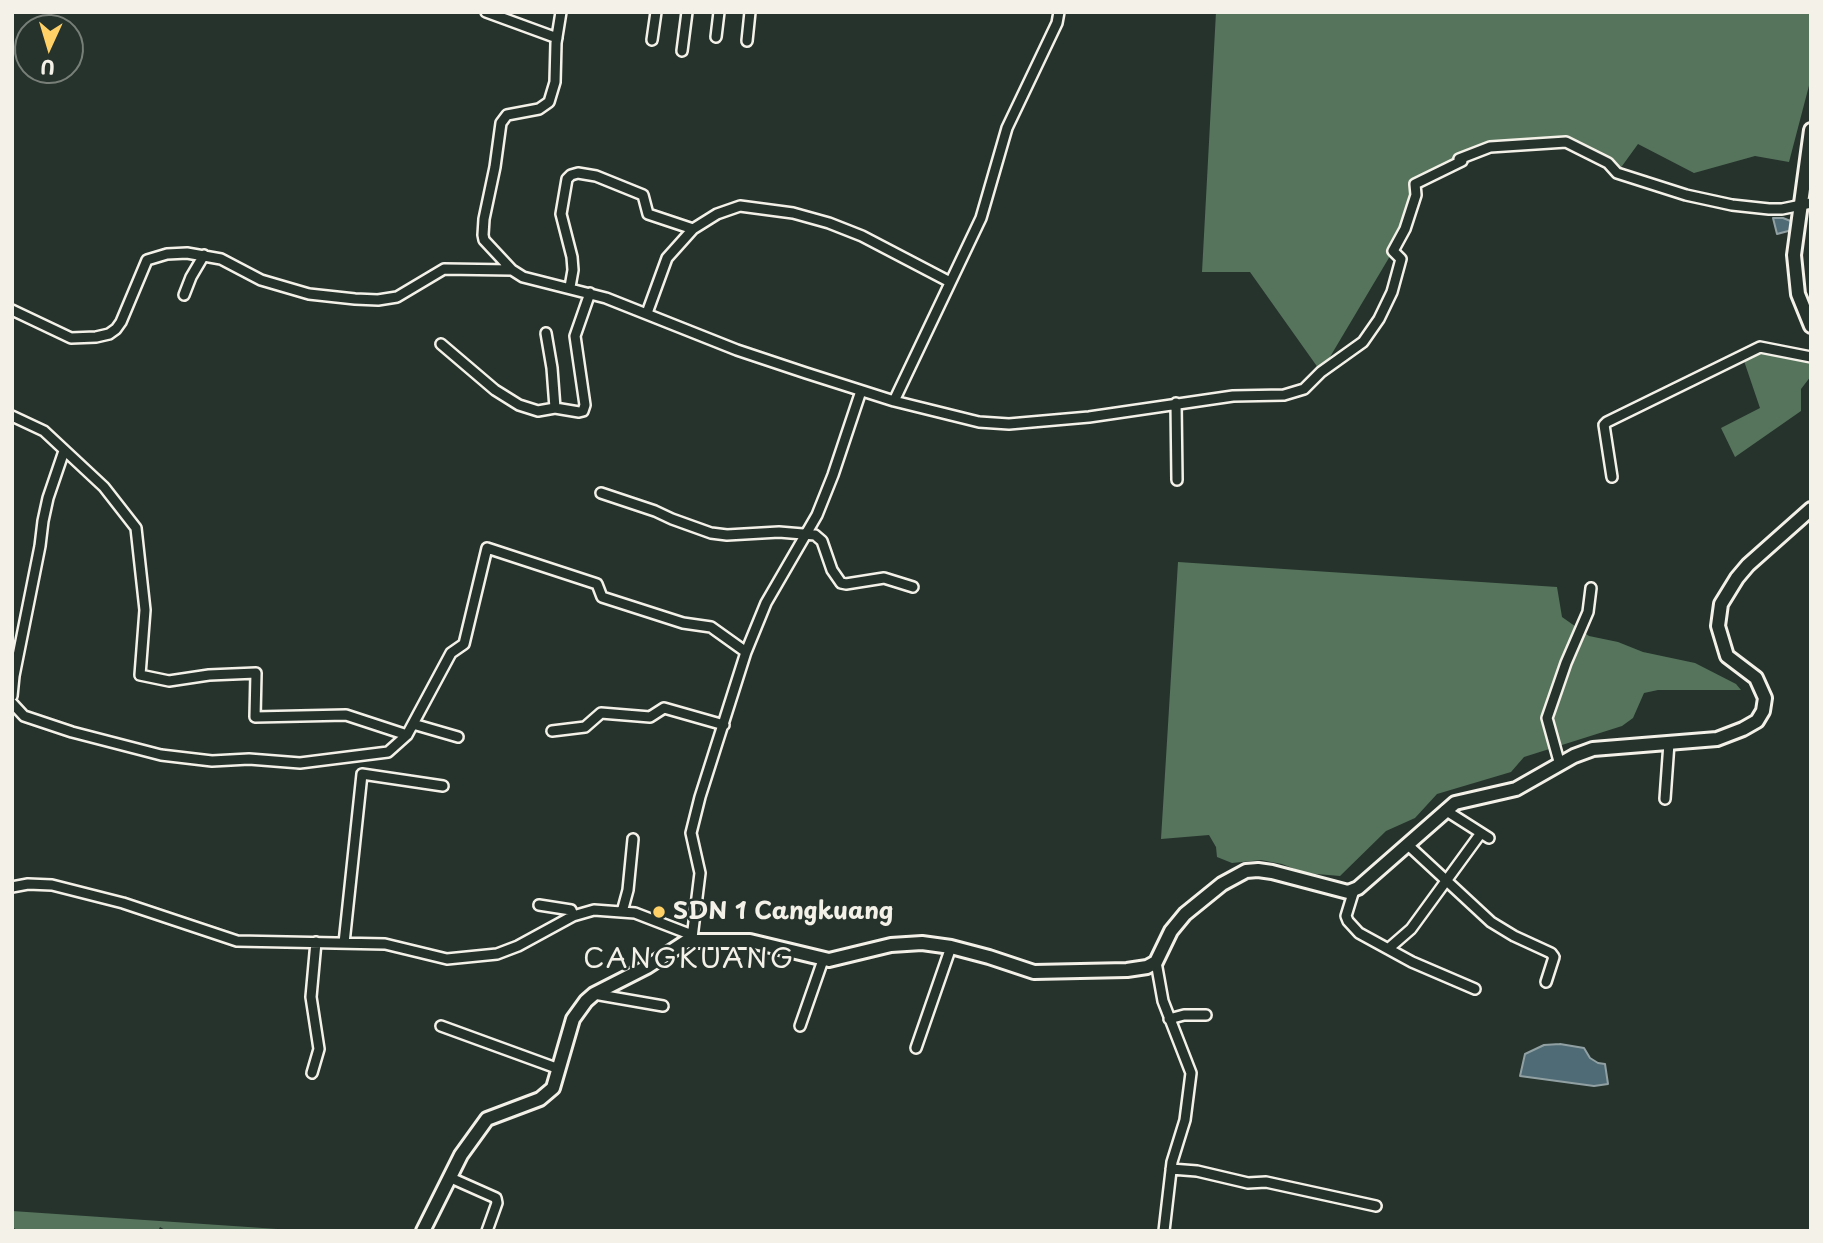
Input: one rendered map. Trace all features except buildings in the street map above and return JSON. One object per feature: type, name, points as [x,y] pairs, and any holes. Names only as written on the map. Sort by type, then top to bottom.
[{"type":"street","points":[[486,12],[557,38]]},
{"type":"street","points":[[561,12],[555,82],[549,102],[540,109],[507,115],[501,123],[483,235],[484,240],[512,270],[523,277],[590,293],[737,350],[861,391],[979,422],[1009,424],[1112,414],[1233,396],[1284,395],[1304,389],[1363,342],[1379,319],[1392,292],[1401,259],[1392,251],[1405,229],[1416,195],[1415,184],[1462,161],[1459,159],[1490,148],[1566,142],[1608,163],[1617,173],[1686,195],[1732,205],[1769,209],[1805,204]]},
{"type":"street","points":[[652,40],[656,12]]},
{"type":"street","points":[[682,51],[687,12]]},
{"type":"street","points":[[716,37],[719,12]]},
{"type":"street","points":[[747,41],[750,12]]},
{"type":"street","points":[[894,401],[981,218],[1007,128],[1059,12]]},
{"type":"street","points":[[1811,130],[1805,204],[1794,255],[1800,302],[1811,326]]},
{"type":"street","points":[[570,287],[572,257],[561,214],[567,179],[571,175],[578,173],[596,176],[643,195],[648,214],[693,229]]},
{"type":"street","points":[[647,313],[667,258],[693,229],[717,214],[740,206],[793,212],[829,223],[862,236],[950,282]]},
{"type":"street","points":[[12,310],[71,338],[108,334],[121,322],[147,260],[167,254],[204,255],[235,265],[261,280],[309,293],[355,299],[397,297],[444,269],[512,270]]},
{"type":"street","points":[[184,295],[204,255]]},
{"type":"street","points":[[442,344],[495,390],[519,405],[538,411],[555,408],[579,412],[585,408],[575,336],[590,293]]},
{"type":"street","points":[[546,333],[555,408]]},
{"type":"street","points":[[1612,477],[1604,425],[1607,422],[1760,347],[1811,358]]},
{"type":"street","points":[[692,937],[700,870],[691,832],[700,797],[746,652],[766,603],[817,515],[834,475],[861,391]]},
{"type":"street","points":[[1176,403],[1177,480]]},
{"type":"street","points":[[12,416],[44,431],[104,487],[136,528],[145,610],[140,675],[169,681],[209,675],[256,673],[255,717],[345,715],[407,735]]},
{"type":"street","points":[[12,696],[43,521],[64,451]]},
{"type":"street","points":[[601,493],[711,533],[727,535],[779,532],[816,536],[822,541],[832,570],[841,583],[884,578],[913,587]]},
{"type":"street","points":[[1164,1231],[1171,1169],[1185,1120],[1191,1073],[1169,1019],[1156,962],[1171,931],[1185,914],[1222,884],[1246,871],[1272,872],[1342,892],[1354,890],[1455,803],[1516,789],[1574,757],[1593,750],[1717,739],[1757,721],[1763,711],[1765,698],[1756,678],[1727,656],[1717,625],[1721,604],[1748,565],[1811,509]]},
{"type":"street","points":[[12,703],[24,716],[72,732],[161,755],[212,761],[249,759],[300,763],[388,752],[407,735],[452,653],[464,644],[487,548],[597,584],[602,597],[683,623],[711,627],[746,652]]},
{"type":"street","points":[[1560,765],[1547,718],[1566,663],[1585,620],[1591,588]]},
{"type":"street","points":[[552,731],[585,727],[601,713],[650,717],[664,708],[724,725]]},
{"type":"street","points":[[414,724],[458,737]]},
{"type":"street","points":[[1665,799],[1669,743]]},
{"type":"street","points":[[344,943],[362,774],[443,786]]},
{"type":"street","points":[[1388,949],[1411,929],[1447,879],[1485,835],[1445,810]]},
{"type":"street","points":[[622,912],[628,890],[633,839]]},
{"type":"street","points":[[1408,845],[1501,929],[1551,953],[1553,957],[1546,982]]},
{"type":"street","points":[[12,887],[28,884],[64,888],[123,903],[237,941],[385,944],[447,959],[497,954],[518,946],[573,916],[594,910],[637,914],[692,937],[750,941],[822,960],[837,959],[891,945],[922,943],[951,947],[1034,972],[1126,970],[1156,962]]},
{"type":"street","points":[[1354,890],[1346,916],[1359,933],[1412,962],[1475,989]]},
{"type":"street","points":[[539,905],[571,910],[573,916]]},
{"type":"street","points":[[423,1231],[461,1155],[487,1119],[547,1094],[553,1088],[573,1019],[594,994],[646,967],[692,937]]},
{"type":"street","points":[[312,1073],[318,1049],[312,997],[316,942]]},
{"type":"street","points":[[916,1048],[951,947]]},
{"type":"street","points":[[800,1026],[822,960]]},
{"type":"street","points":[[594,994],[663,1006]]},
{"type":"street","points":[[1169,1019],[1184,1015],[1206,1015]]},
{"type":"street","points":[[441,1026],[559,1069]]},
{"type":"street","points":[[1171,1169],[1197,1171],[1248,1183],[1266,1182],[1377,1206]]},
{"type":"street","points":[[451,1178],[496,1198],[497,1203],[487,1231]]},
{"type":"green space","points":[[1216,12],[1811,12],[1811,78],[1789,162],[1755,156],[1694,173],[1638,144],[1617,173],[1551,142],[1490,147],[1415,184],[1393,251],[1321,372],[1250,272],[1202,272]]},
{"type":"green space","points":[[1759,350],[1811,360],[1811,376],[1801,389],[1801,411],[1735,457],[1721,428],[1760,408],[1743,358]]},
{"type":"green space","points":[[1178,562],[1557,587],[1562,617],[1589,636],[1618,642],[1643,652],[1695,663],[1736,684],[1741,690],[1658,690],[1644,693],[1633,718],[1622,726],[1524,757],[1511,772],[1437,794],[1415,818],[1386,831],[1340,876],[1305,873],[1282,864],[1261,860],[1232,863],[1217,857],[1216,847],[1209,835],[1161,839]]},
{"type":"green space","points":[[12,1211],[307,1231],[167,1231],[160,1227],[158,1231],[19,1231],[12,1227]]},
{"type":"water","points":[[1773,218],[1793,222],[1792,230],[1777,234]]},
{"type":"water","points":[[1560,1044],[1584,1048],[1590,1058],[1605,1064],[1608,1084],[1594,1086],[1520,1076],[1525,1054],[1544,1045]]},
{"type":"place","name":"SDN 1 Cangkuang","points":[[659,912]]},
{"type":"district","name":"CANGKUANG","points":[[689,960]]}]
